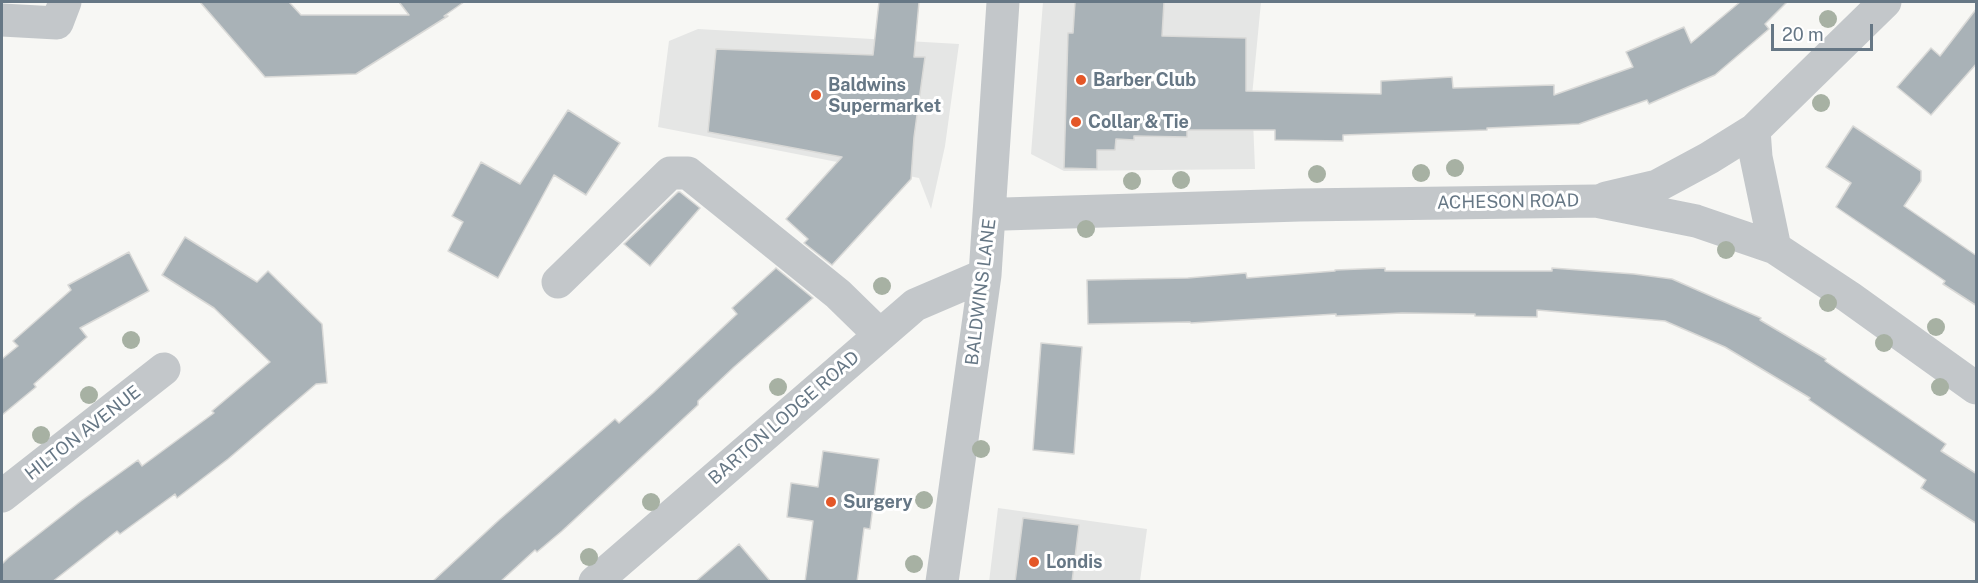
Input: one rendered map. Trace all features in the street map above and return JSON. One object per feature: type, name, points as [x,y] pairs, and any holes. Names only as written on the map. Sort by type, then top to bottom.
[{"type":"street","points":[[2,20],[57,22],[64,2]]},
{"type":"street","name":"BALDWINS LANE","points":[[942,582],[985,275],[1003,2]]},
{"type":"street","points":[[1596,201],[1657,186],[1754,130],[1886,2]]},
{"type":"street","points":[[1754,130],[1756,157],[1775,248]]},
{"type":"street","points":[[558,282],[670,172],[688,173],[837,294],[880,335]]},
{"type":"street","name":"ACHESON ROAD","points":[[990,211],[1004,214],[1300,205],[1596,201],[1696,221],[1775,248],[1849,297],[1977,388]]},
{"type":"street","name":"BARTON LODGE ROAD","points":[[595,582],[915,305],[985,275]]},
{"type":"street","name":"HILTON AVENUE","points":[[2,496],[164,369]]},
{"type":"shaded area","points":[[1043,2],[1261,2],[1252,96],[1255,169],[1064,171],[1031,154]]},
{"type":"shaded area","points":[[698,29],[959,44],[945,146],[931,209],[919,178],[658,127],[669,41]]},
{"type":"shaded area","points":[[998,508],[1147,529],[1140,581],[989,582]]},
{"type":"building","points":[[200,2],[289,2],[301,15],[409,15],[399,2],[464,2],[444,16],[448,16],[356,74],[265,77]]},
{"type":"building","name":"Baldwins Supermarket","points":[[879,2],[919,2],[914,57],[925,57],[914,137],[911,179],[832,265],[804,243],[808,239],[786,219],[842,157],[708,132],[716,49],[873,55]]},
{"type":"building","points":[[1075,2],[1164,2],[1162,36],[1246,38],[1246,91],[1381,94],[1381,81],[1452,77],[1453,88],[1554,85],[1554,95],[1633,67],[1626,52],[1684,27],[1691,43],[1740,2],[1787,2],[1765,24],[1769,29],[1715,75],[1649,104],[1647,100],[1579,124],[1343,135],[1343,141],[1275,140],[1275,130],[1187,130],[1187,137],[1134,136],[1134,140],[1116,139],[1115,150],[1097,150],[1097,169],[1064,168],[1068,33],[1073,33]]},
{"type":"building","points":[[1977,8],[1977,63],[1931,115],[1897,87],[1931,48],[1940,56]]},
{"type":"building","points":[[568,110],[620,143],[586,195],[554,175],[498,278],[448,251],[463,222],[452,216],[481,162],[520,184]]},
{"type":"building","points":[[1853,126],[1921,171],[1921,181],[1904,206],[1977,256],[1977,306],[1943,284],[1945,281],[1836,207],[1851,183],[1826,167]]},
{"type":"building","points":[[678,192],[700,208],[650,266],[624,244]]},
{"type":"building","points":[[185,237],[257,282],[268,271],[322,324],[327,383],[316,384],[228,459],[177,498],[175,494],[120,534],[117,531],[52,582],[2,582],[2,564],[8,558],[138,460],[142,466],[214,413],[212,411],[270,362],[214,308],[162,275]]},
{"type":"building","points":[[129,252],[149,291],[80,328],[87,337],[34,384],[36,387],[2,415],[2,359],[18,346],[13,341],[71,290],[68,285]]},
{"type":"building","points":[[776,268],[813,298],[734,367],[698,401],[698,405],[562,531],[537,552],[535,550],[500,582],[432,582],[615,419],[619,423],[653,393],[737,314],[732,308]]},
{"type":"building","points":[[1385,268],[1385,271],[1552,271],[1552,268],[1672,279],[1761,318],[1760,320],[1826,359],[1825,361],[1946,444],[1941,451],[1977,474],[1977,524],[1921,488],[1926,480],[1809,400],[1810,398],[1725,347],[1665,321],[1537,310],[1537,317],[1475,316],[1475,314],[1402,313],[1336,316],[1336,314],[1191,323],[1088,324],[1087,280],[1188,278],[1246,273],[1247,278]]},
{"type":"building","points":[[1041,343],[1082,347],[1074,454],[1033,450]]},
{"type":"building","name":"Surgery","points":[[823,451],[879,459],[870,529],[864,528],[857,582],[805,582],[813,521],[787,517],[791,483],[818,487]]},
{"type":"building","name":"Londis","points":[[1023,518],[1079,525],[1072,582],[1015,582]]},
{"type":"building","points":[[739,544],[771,582],[695,582]]},
{"type":"place","name":"Barber Club","points":[[1081,80]]},
{"type":"place","name":"Baldwins Supermarket","points":[[816,95]]},
{"type":"place","name":"Collar & Tie","points":[[1076,122]]},
{"type":"place","name":"Surgery","points":[[831,502]]},
{"type":"place","name":"Londis","points":[[1034,562]]}]
